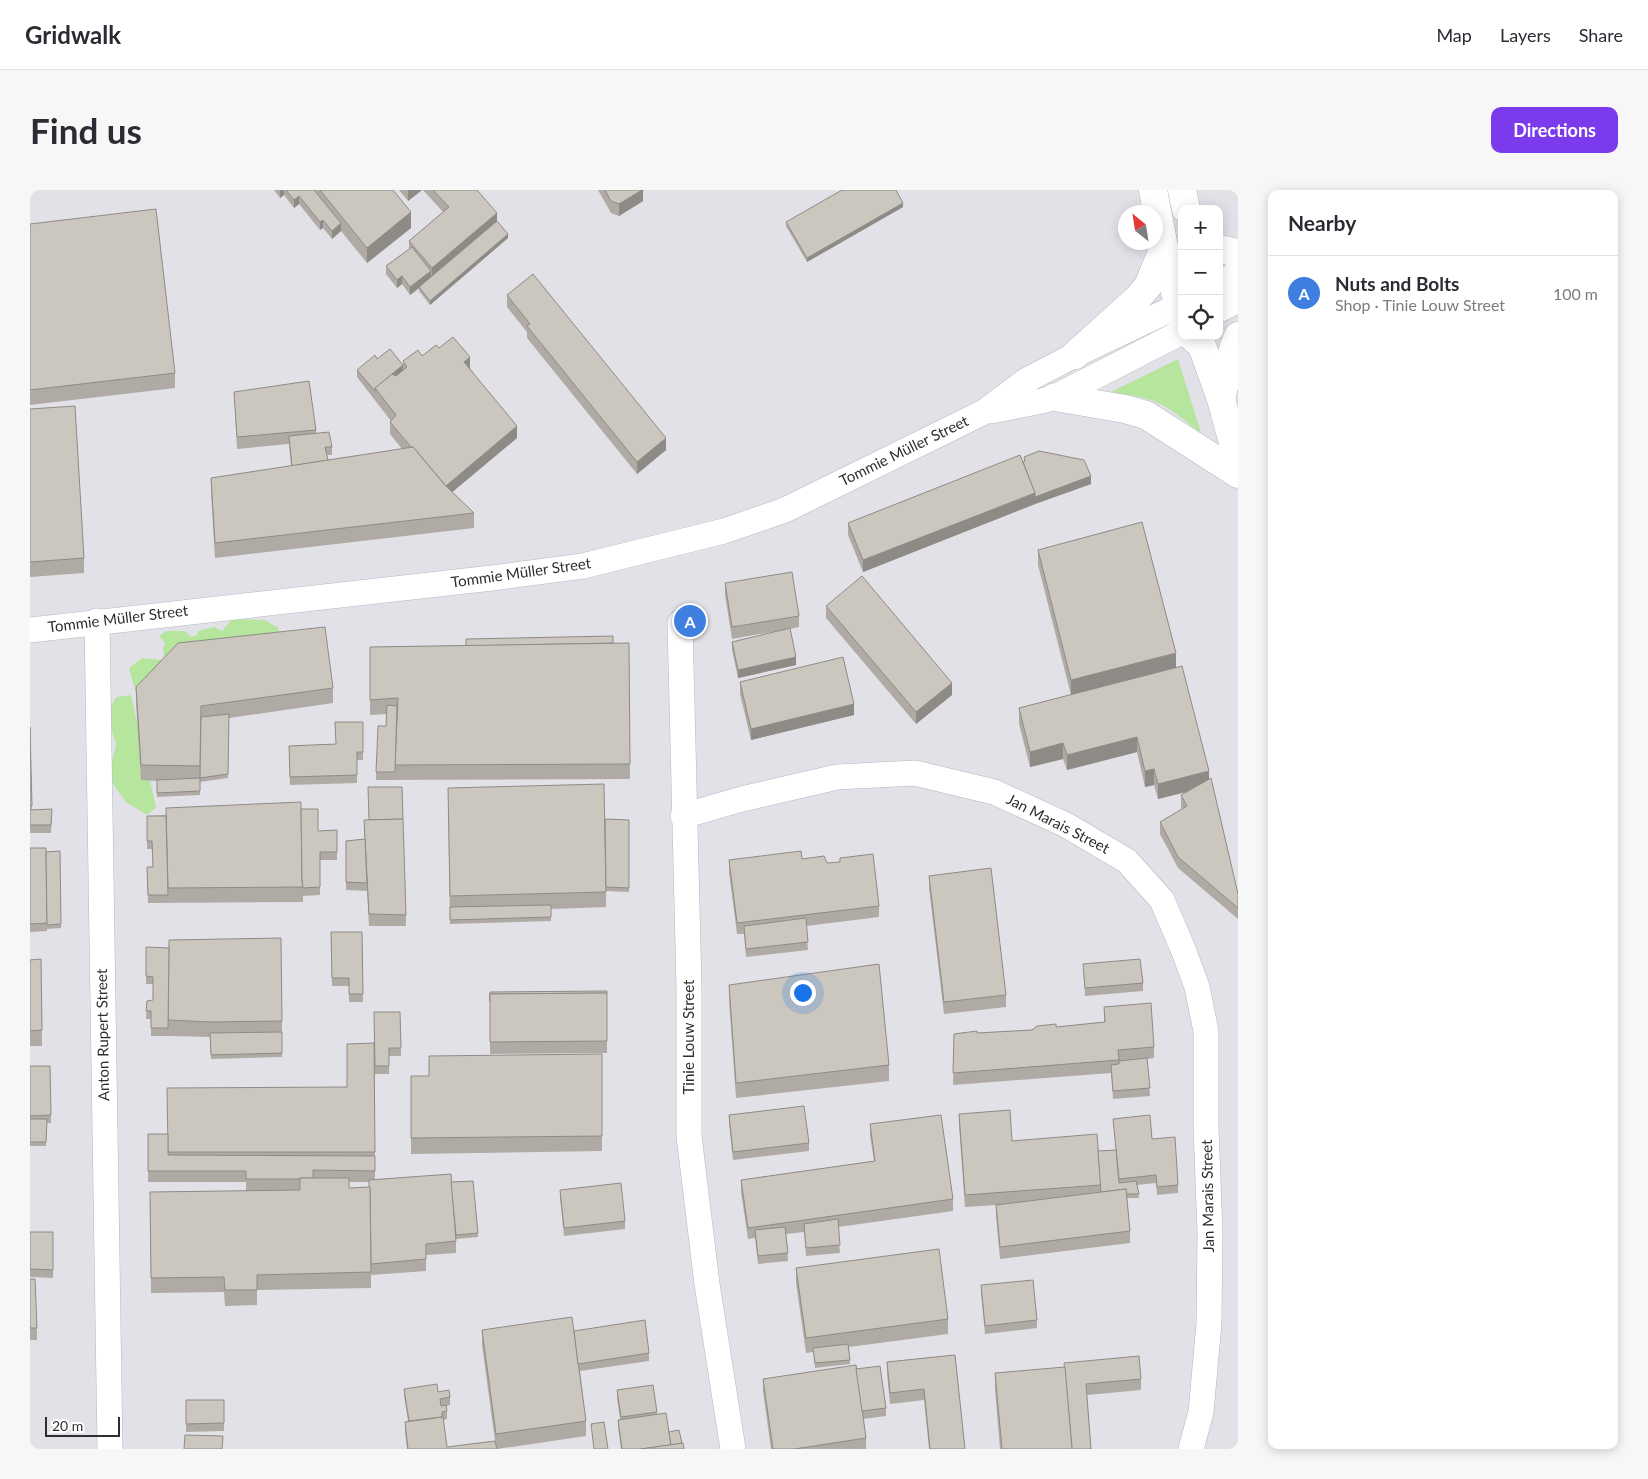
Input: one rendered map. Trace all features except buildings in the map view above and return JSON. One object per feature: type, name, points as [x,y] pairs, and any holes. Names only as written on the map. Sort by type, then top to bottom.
[{"type":"main road","points":[[1153,190],[1164,247],[1179,295]]},
{"type":"main road","points":[[1182,190],[1185,205]]},
{"type":"main road","points":[[1074,355],[1136,300],[1148,286],[1164,247]]},
{"type":"main road","points":[[1223,250],[1238,253]]},
{"type":"main road","points":[[1221,399],[1238,336]]},
{"type":"main road","points":[[1195,340],[1221,399],[1238,461]]},
{"type":"main road","points":[[1055,397],[1126,409],[1146,415],[1238,474]]},
{"type":"street","points":[[1223,281],[1238,273]]},
{"type":"street","points":[[1223,308],[1238,300]]},
{"type":"street","name":"Tommie Müller Street","points":[[30,630],[583,566],[724,531],[785,510],[984,412],[1027,380],[1074,355],[1178,329]]},
{"type":"street","name":"Tommie Müller Street","points":[[984,412],[1055,397],[1178,332]]},
{"type":"street","name":"Anton Rupert Street","points":[[96,621],[110,1449]]},
{"type":"street","name":"Tinie Louw Street","points":[[680,623],[689,987],[689,1136],[707,1284],[733,1449]]},
{"type":"street","name":"Jan Marais Street","points":[[684,816],[742,799],[837,777],[915,773],[994,792],[1066,825],[1127,861],[1162,900],[1197,987],[1206,1031],[1206,1128],[1210,1232],[1209,1323],[1201,1412],[1191,1449]]},
{"type":"shaded area","points":[[30,190],[1238,190],[1238,1449],[30,1449]]},
{"type":"green space","points":[[1178,359],[1201,433],[1174,412],[1156,402],[1111,392]]},
{"type":"green space","points":[[232,619],[265,620],[278,628],[282,641],[144,694],[136,693],[129,668],[142,658],[160,660],[164,658],[163,650],[165,643],[159,636],[166,631],[185,631],[191,637],[197,635],[198,631],[214,627],[222,631]]},
{"type":"green space","points":[[131,695],[156,807],[147,815],[126,802],[114,786],[110,771],[116,744],[111,728],[111,707],[116,697]]},
{"type":"place","name":"Nuts and Bolts","points":[[690,621]]}]
